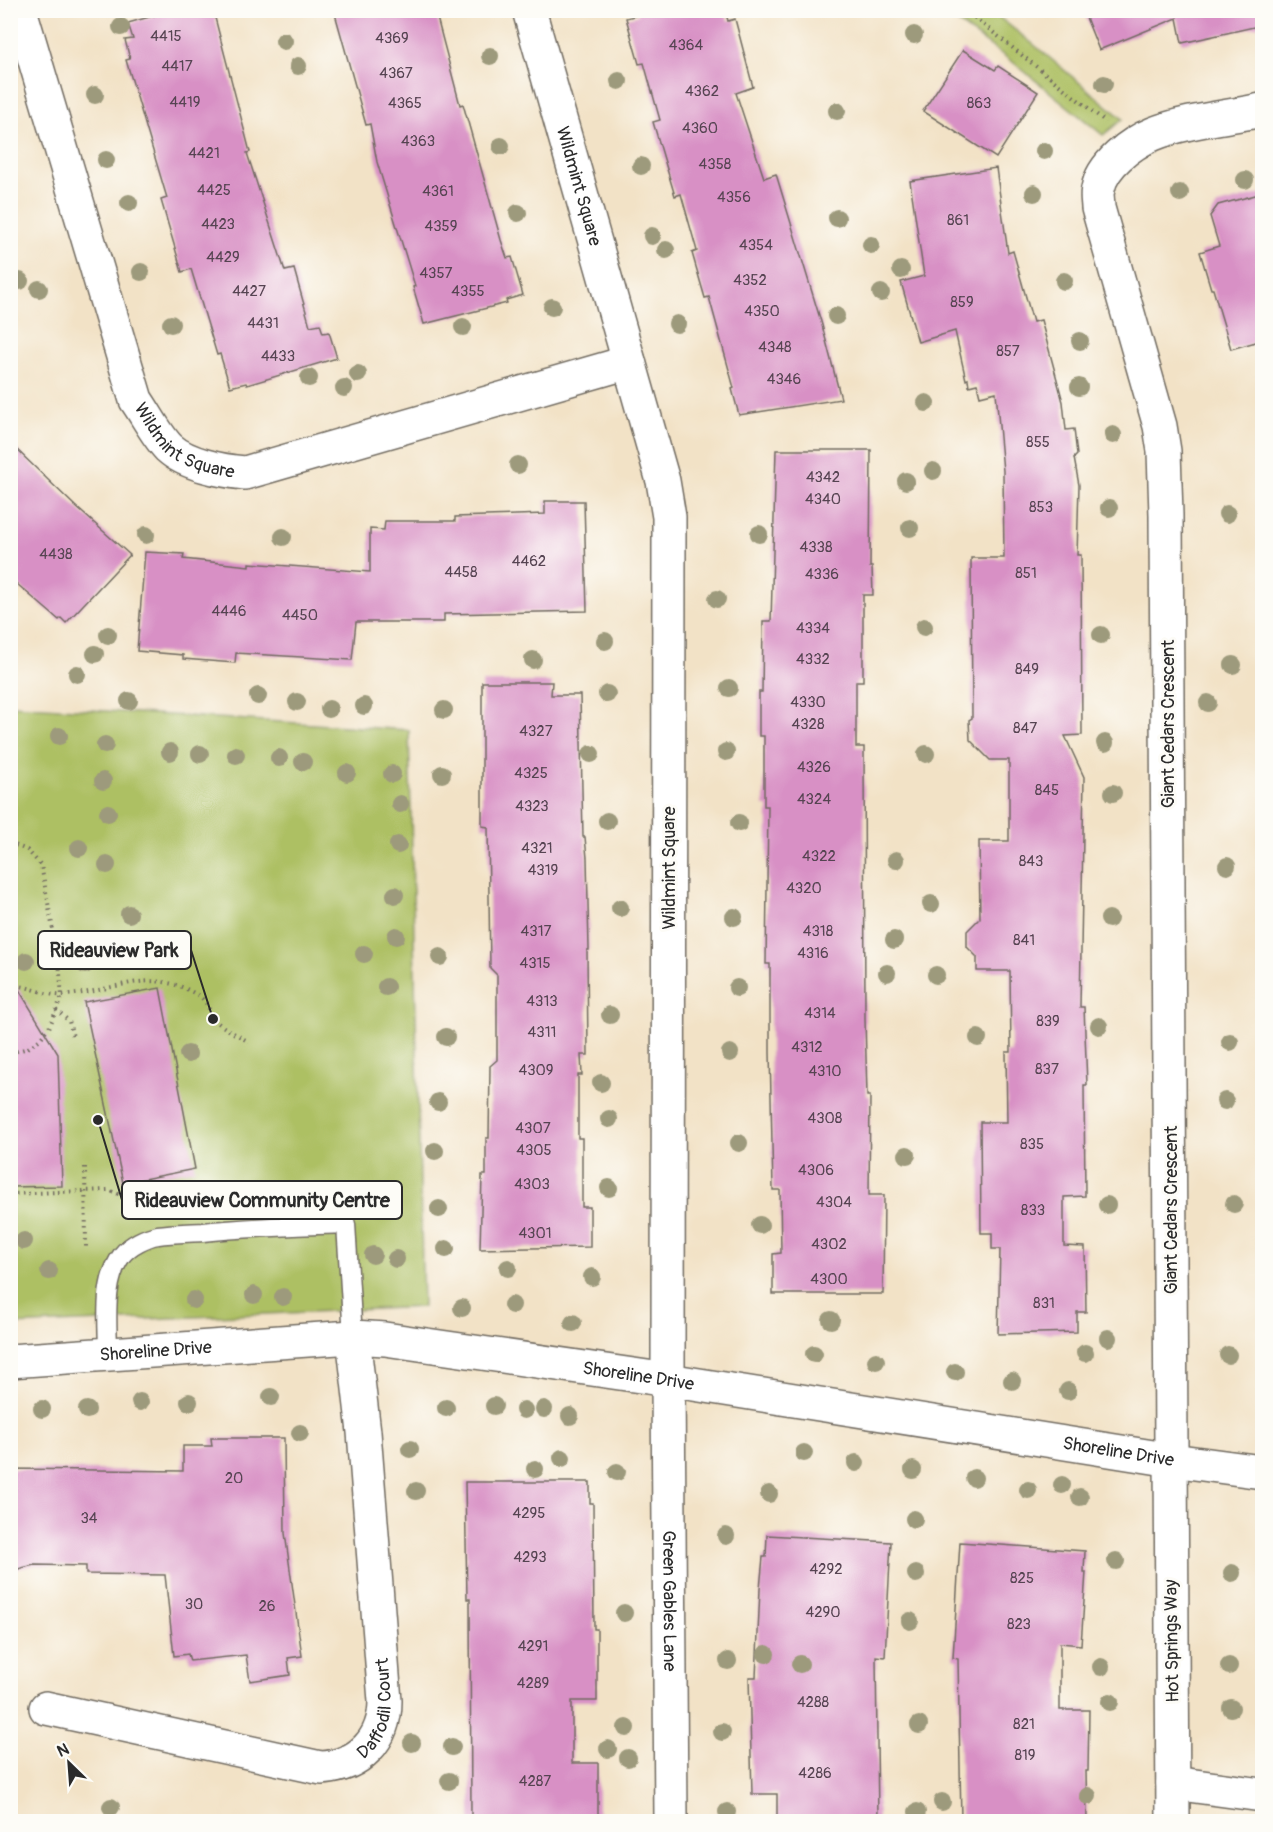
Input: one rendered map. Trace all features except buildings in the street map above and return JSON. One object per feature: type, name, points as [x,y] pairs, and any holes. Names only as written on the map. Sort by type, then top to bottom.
[{"type":"street","name":"Wildmint Square","points":[[20,10],[136,400],[169,448],[194,462],[220,471],[245,473],[629,362]]},
{"type":"street","name":"Wildmint Square","points":[[529,10],[663,481],[669,517],[668,1380]]},
{"type":"street","name":"Giant Cedars Crescent","points":[[1172,1460],[1167,526],[1164,452],[1160,426],[1098,208],[1098,189],[1105,170],[1135,144],[1151,135],[1263,110]]},
{"type":"street","name":"Shoreline Drive","points":[[10,1361],[353,1337],[385,1339],[668,1380],[1172,1460],[1263,1472]]},
{"type":"street","name":"Daffodil Court","points":[[46,1708],[321,1768],[331,1768],[351,1761],[368,1749],[380,1732],[385,1701],[363,1423],[353,1337]]},
{"type":"street","name":"Green Gables Lane","points":[[668,1380],[671,1821]]},
{"type":"street","name":"Hot Springs Way","points":[[1172,1460],[1173,1821]]},
{"type":"street","points":[[1173,1783],[1263,1795]]},
{"type":"lane","points":[[108,1353],[107,1309],[110,1287],[116,1266],[123,1253],[133,1245],[155,1236],[252,1227],[346,1224],[353,1337]]},
{"type":"path","points":[[965,10],[1135,144]]},
{"type":"path","points":[[10,843],[27,850],[41,865],[59,962],[62,996],[49,1029],[39,1040],[28,1048],[10,1053]]},
{"type":"path","points":[[10,985],[62,996],[146,980],[165,981],[200,996],[206,1001],[216,1021],[249,1042]]},
{"type":"path","points":[[56,1010],[69,1021],[73,1037]]},
{"type":"path","points":[[85,1167],[86,1247]]},
{"type":"path","points":[[10,1194],[108,1190],[152,1208]]},
{"type":"green space","points":[[942,11],[991,11],[1123,119],[1103,135],[1014,63]]},
{"type":"green space","points":[[11,705],[409,730],[423,1307],[11,1325]]},
{"type":"place","name":"Rideauview Park","points":[[213,1019]]},
{"type":"place","name":"Rideauview Community Centre","points":[[98,1120]]}]
